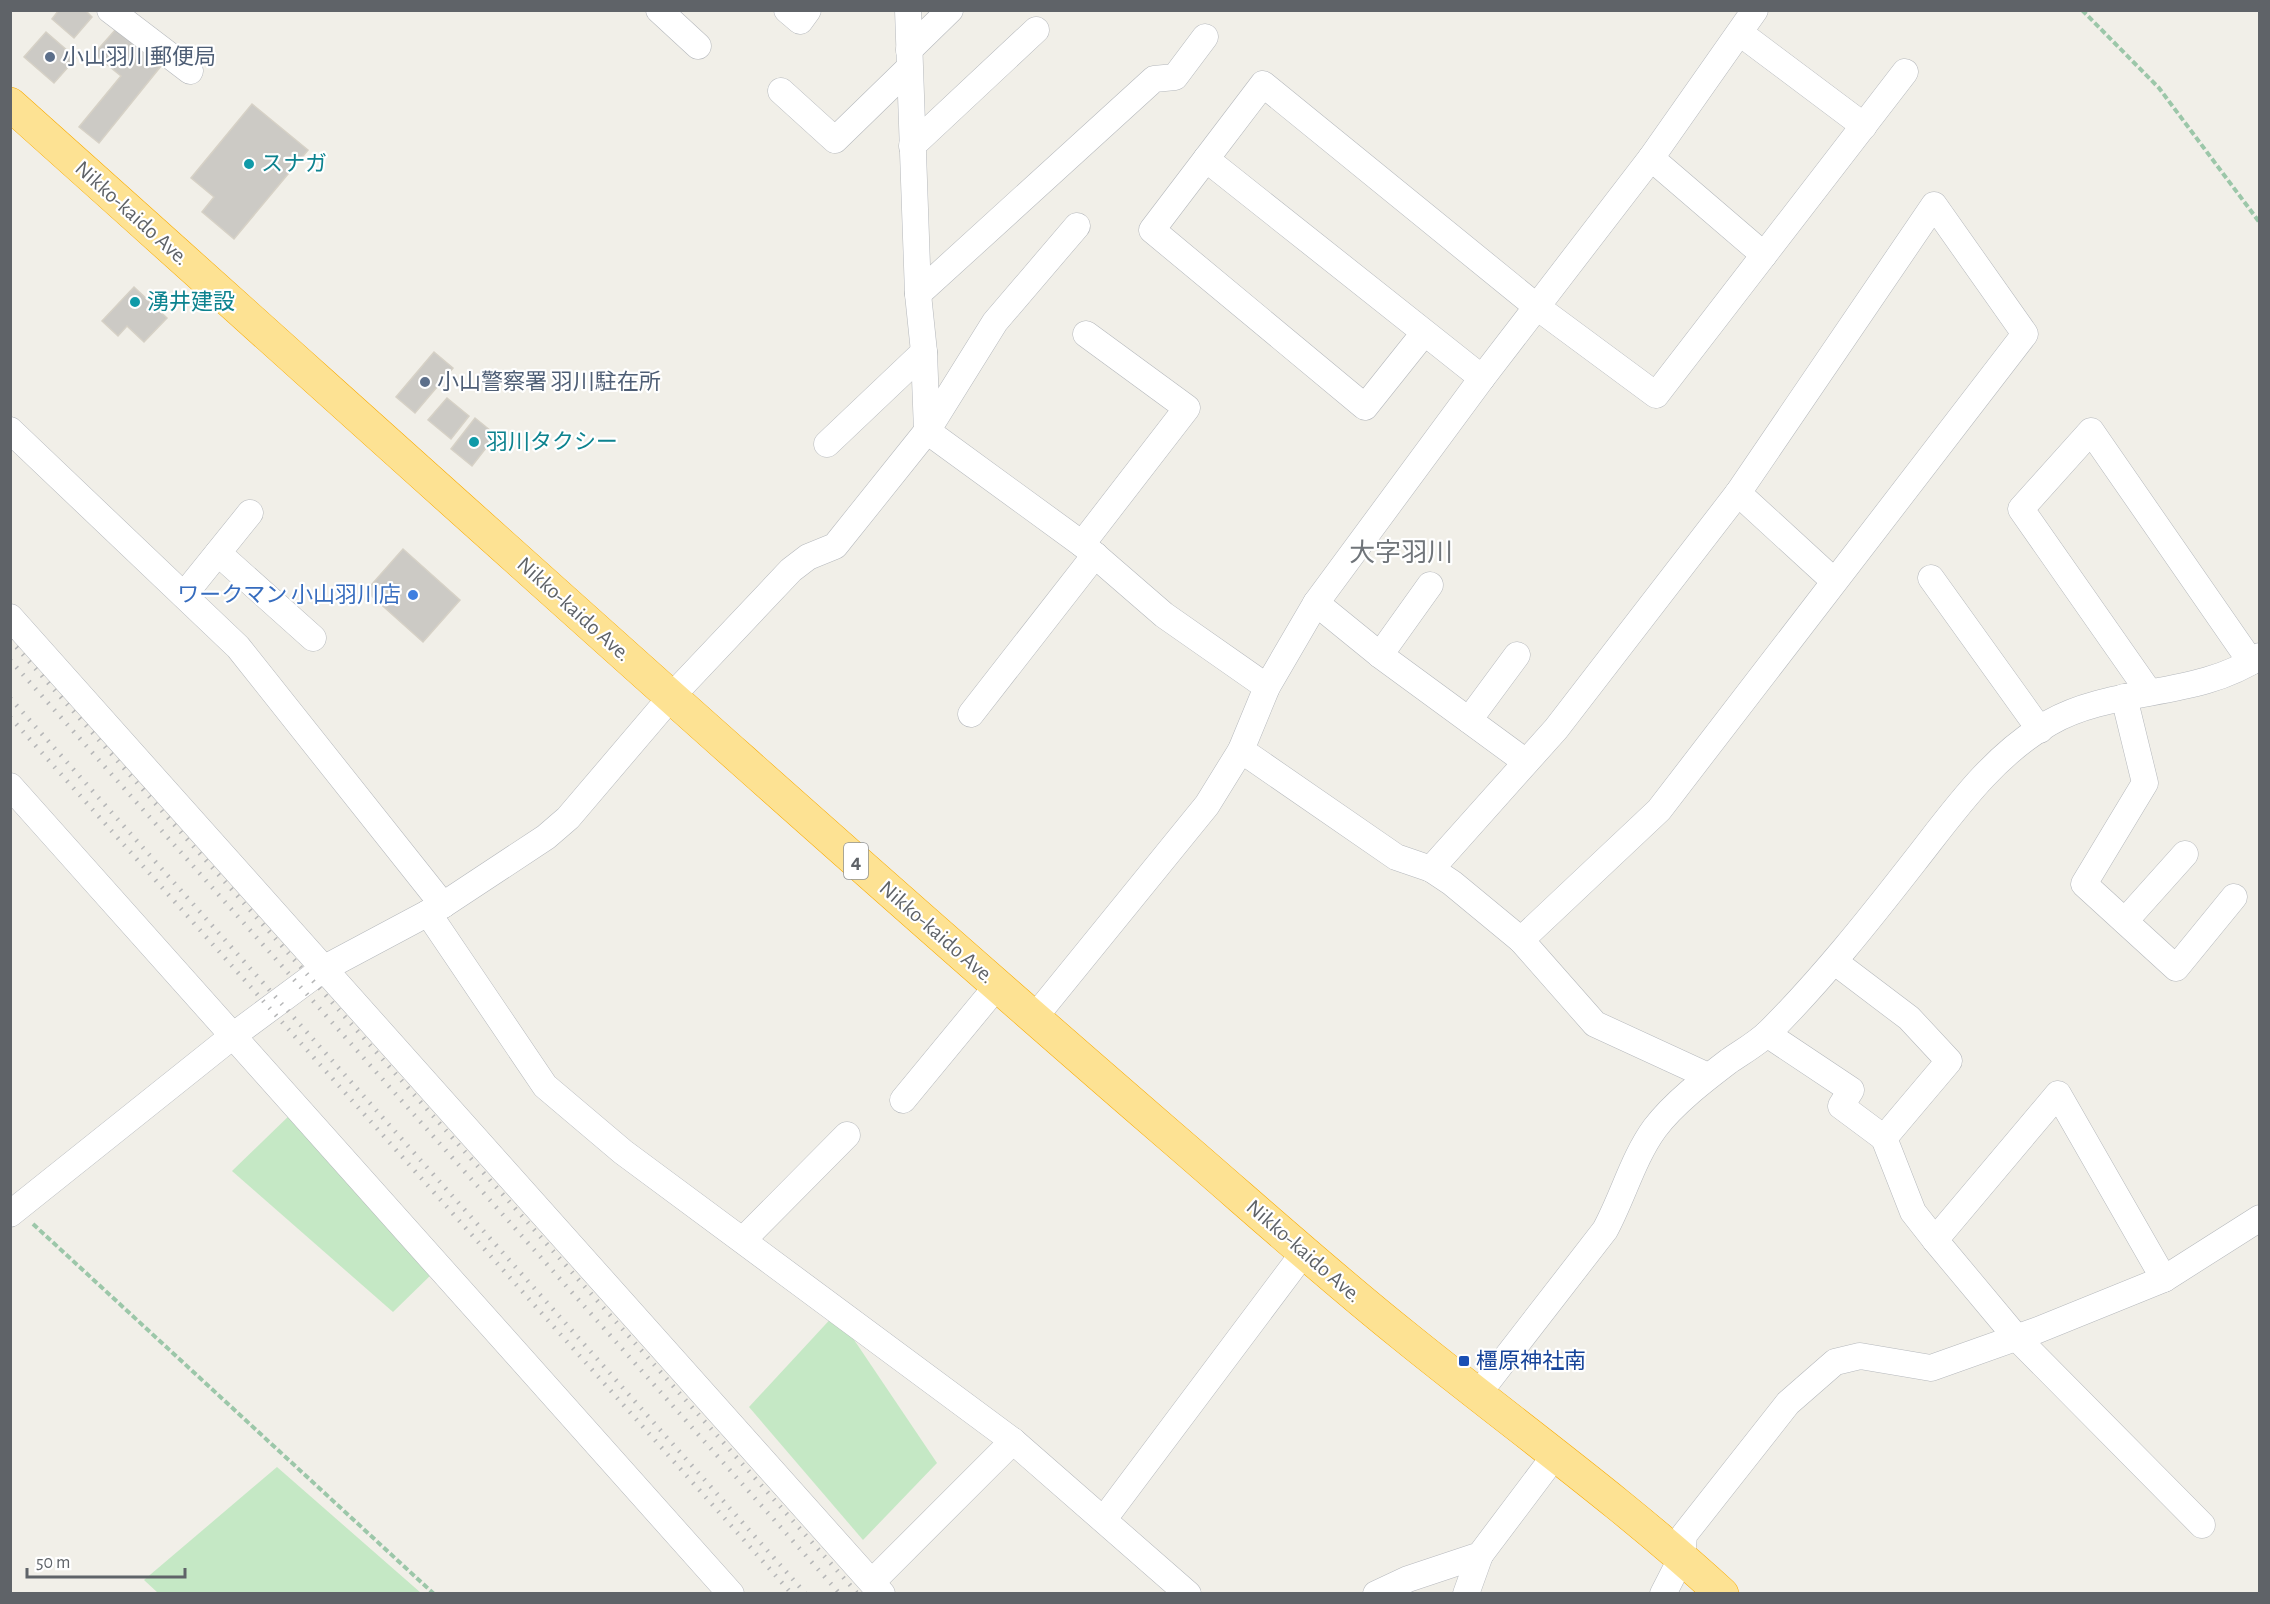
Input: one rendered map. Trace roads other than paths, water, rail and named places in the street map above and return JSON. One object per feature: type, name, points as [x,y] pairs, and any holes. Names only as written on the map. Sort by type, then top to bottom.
[{"type":"highway","name":"Nikko-kaido Ave.","points":[[10,104],[997,986],[1399,1332],[1556,1454],[1682,1557],[1722,1593]]},
{"type":"street","points":[[110,10],[190,71]]},
{"type":"street","points":[[659,10],[698,46]]},
{"type":"street","points":[[787,10],[800,21],[808,10]]},
{"type":"street","points":[[781,91],[835,140],[950,10]]},
{"type":"street","points":[[1034,1018],[1207,805],[1241,750],[1267,687],[1316,603],[1482,378],[1651,158],[1755,10]]},
{"type":"street","points":[[907,11],[918,294],[924,352],[927,431]]},
{"type":"street","points":[[912,146],[1036,30]]},
{"type":"street","points":[[1740,33],[1864,126]]},
{"type":"street","points":[[918,294],[1154,79],[1175,77],[1205,36]]},
{"type":"street","points":[[1424,333],[1365,407],[1152,230],[1263,84],[1537,307],[1656,396],[1905,72]]},
{"type":"street","points":[[1651,158],[1764,255]]},
{"type":"street","points":[[1206,159],[1482,378]]},
{"type":"street","points":[[1431,869],[1556,729],[1738,492],[1934,205],[2025,334],[1659,810],[1521,940]]},
{"type":"street","points":[[14,1212],[234,1035],[323,969],[435,909],[546,837],[568,818],[671,697],[791,570],[808,557],[835,546],[927,431],[994,322],[1077,226]]},
{"type":"street","points":[[972,714],[1187,408],[1086,334]]},
{"type":"street","points":[[827,444],[924,352]]},
{"type":"street","points":[[10,430],[238,646],[435,909],[545,1086],[623,1152],[1013,1441],[1188,1593]]},
{"type":"street","points":[[927,431],[1089,550],[1164,615],[1267,687]]},
{"type":"street","points":[[1478,1395],[1605,1230],[1622,1200],[1642,1147],[1657,1126],[1708,1076],[1767,1034],[1835,962],[1970,791],[2000,758],[2040,730],[2079,709],[2137,695],[2206,680],[2255,659],[2091,431],[2021,509],[2137,695],[2145,783],[2084,884],[2176,968],[2234,897]]},
{"type":"street","points":[[1738,492],[1834,581]]},
{"type":"street","points":[[184,595],[250,513]]},
{"type":"street","points":[[218,553],[313,638]]},
{"type":"street","points":[[1931,578],[2040,730]]},
{"type":"street","points":[[1380,655],[1430,585]]},
{"type":"street","points":[[1316,603],[1380,655],[1526,762]]},
{"type":"street","points":[[10,617],[877,1588],[1013,1441]]},
{"type":"street","points":[[1469,720],[1517,655]]},
{"type":"street","points":[[1241,750],[1396,857],[1431,869],[1452,883],[1521,940],[1595,1024],[1708,1076]]},
{"type":"street","points":[[10,786],[731,1593]]},
{"type":"street","points":[[2125,921],[2185,854]]},
{"type":"street","points":[[1835,962],[1909,1018],[1949,1061],[1884,1138]]},
{"type":"street","points":[[903,1100],[997,986]]},
{"type":"street","points":[[1767,1034],[1851,1089],[1841,1106],[1884,1138],[1913,1212],[1935,1240],[2016,1337],[2202,1525]]},
{"type":"street","points":[[1935,1240],[2062,1101],[2164,1279]]},
{"type":"street","points":[[743,1240],[847,1135]]},
{"type":"street","points":[[1663,1593],[1682,1557],[1684,1535],[1788,1403],[1835,1362],[1860,1356],[1931,1368],[2164,1279],[2259,1218]]},
{"type":"street","points":[[1104,1519],[1305,1251]]},
{"type":"street","points":[[1466,1593],[1480,1555],[1556,1454]]},
{"type":"street","points":[[1376,1593],[1408,1579],[1480,1555]]},
{"type":"railway","points":[[10,640],[858,1594]]},
{"type":"railway","points":[[10,660],[840,1594]]},
{"type":"railway","points":[[10,698],[806,1594]]},
{"type":"railway","points":[[10,717],[792,1594]]},
{"type":"place","name":"小山羽川郵便局","points":[[50,57]]},
{"type":"place","name":"スナガ","points":[[249,164]]},
{"type":"place","name":"湧井建設","points":[[135,302]]},
{"type":"place","name":"小山警察署 羽川駐在所","points":[[425,382]]},
{"type":"place","name":"羽川タクシー","points":[[474,442]]},
{"type":"place","name":"ワークマン 小山羽川店","points":[[413,595]]},
{"type":"place","name":"橿原神社南","points":[[1464,1361]]},
{"type":"district","name":"大字羽川","points":[[1401,553]]}]
